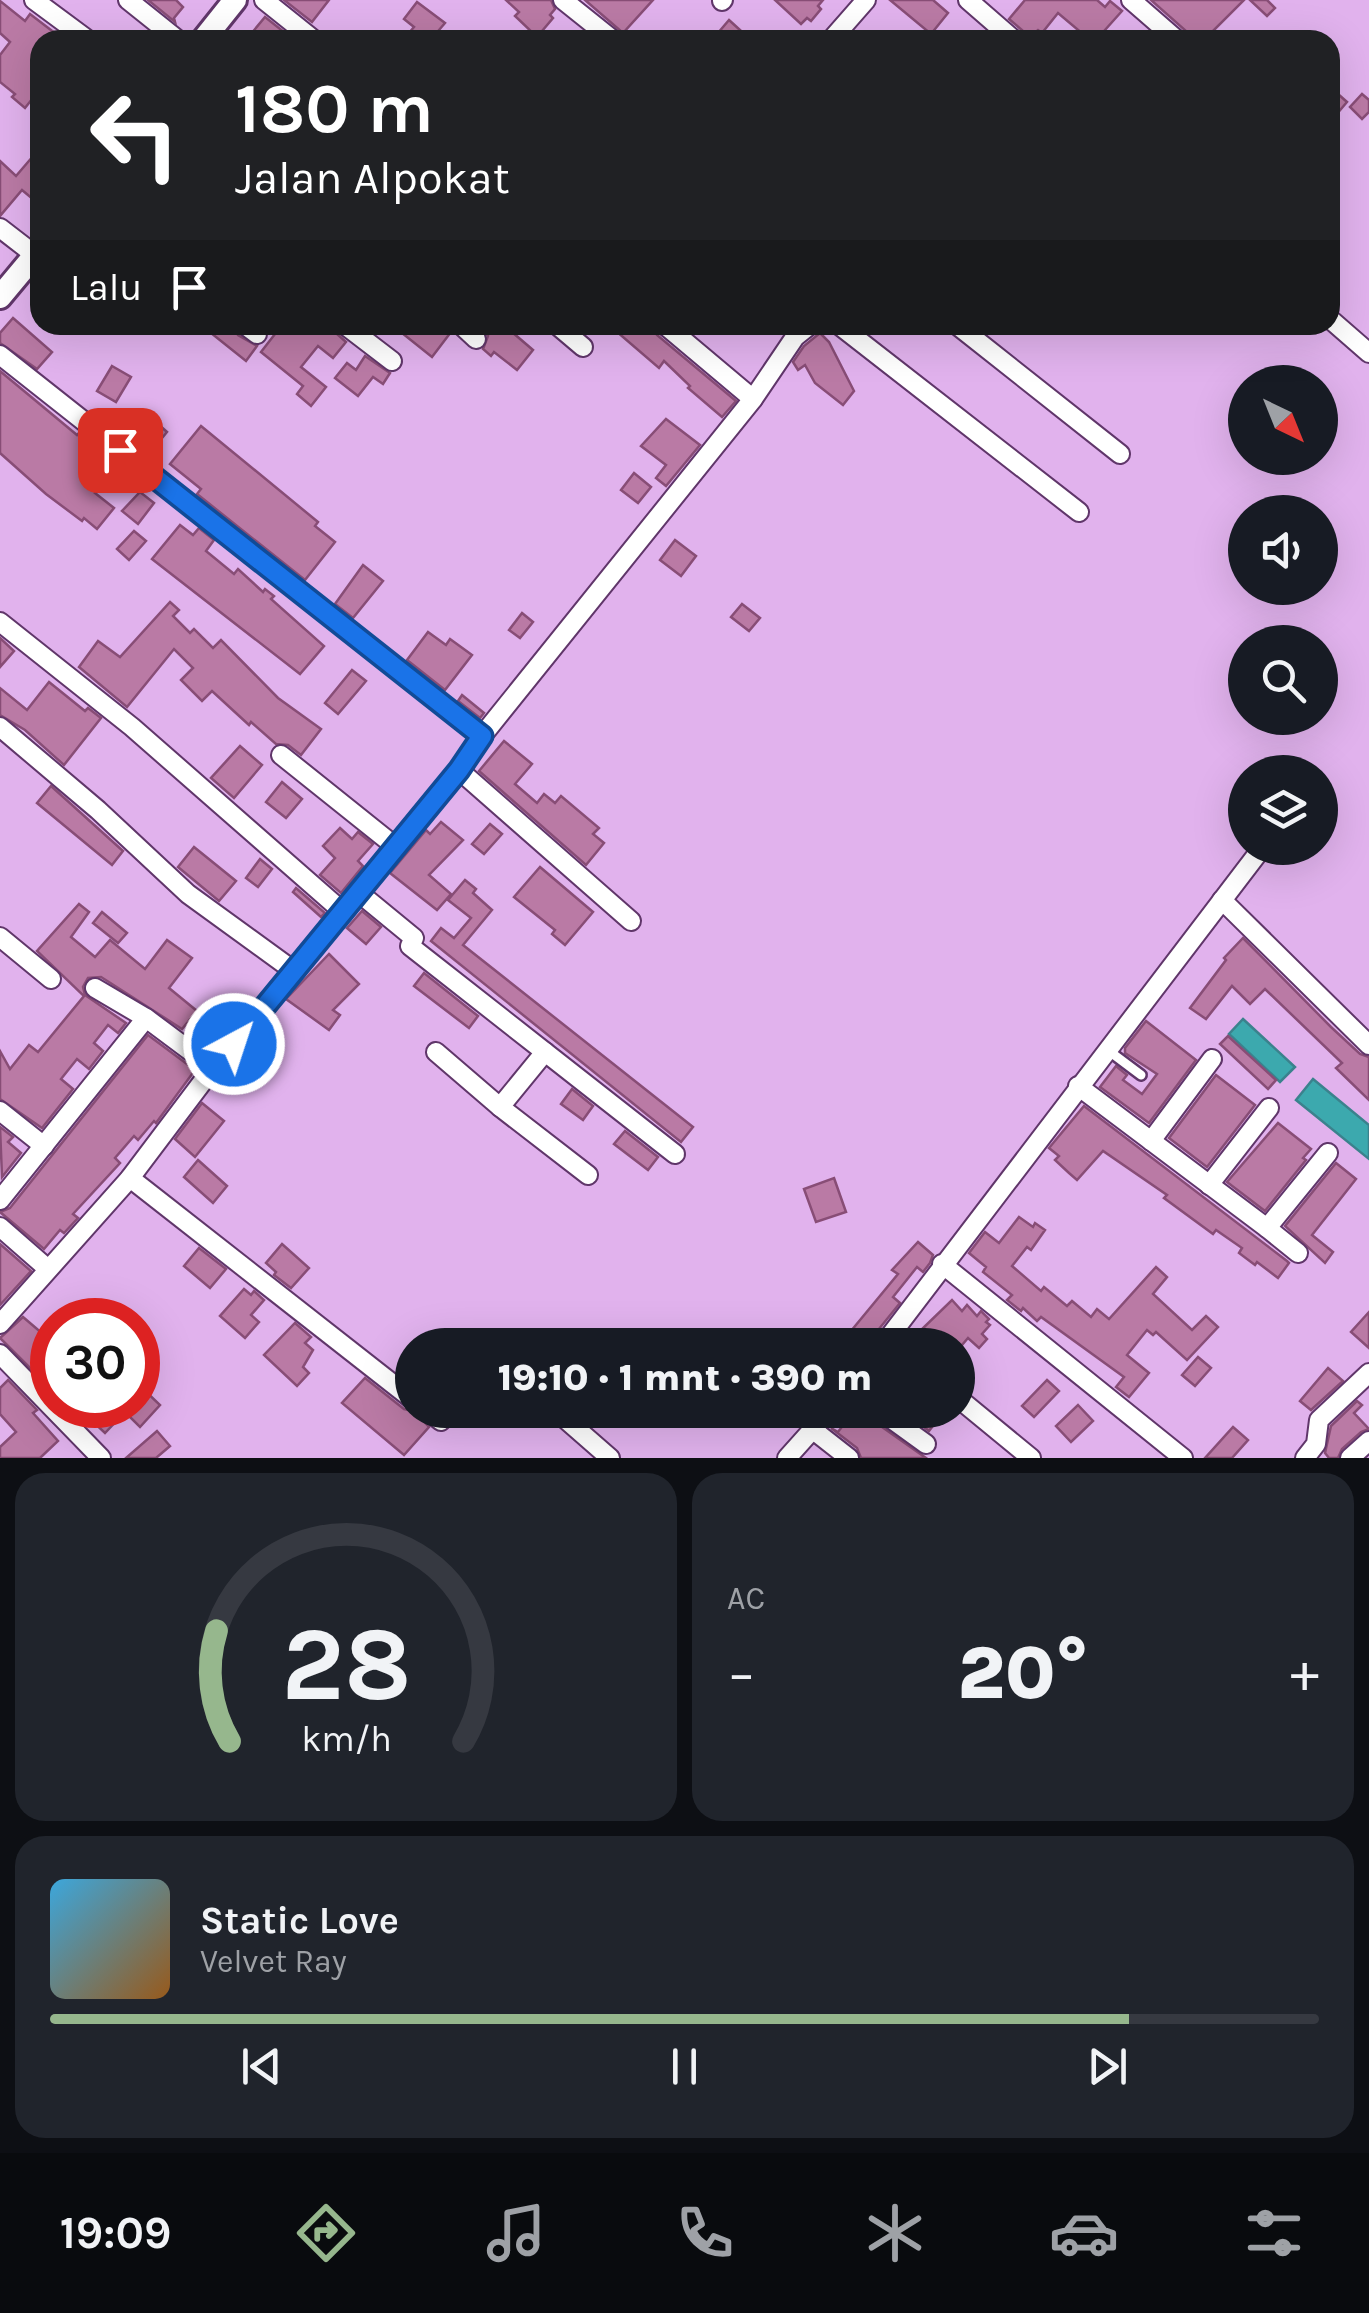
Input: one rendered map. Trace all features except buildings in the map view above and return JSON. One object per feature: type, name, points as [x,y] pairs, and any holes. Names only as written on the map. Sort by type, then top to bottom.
[{"type":"street","points":[[34,0],[74,30]]},
{"type":"street","points":[[128,0],[166,30]]},
{"type":"street","points":[[212,30],[235,0]]},
{"type":"street","points":[[264,0],[302,30]]},
{"type":"street","points":[[563,0],[600,30]]},
{"type":"street","points":[[840,30],[866,0]]},
{"type":"street","points":[[968,0],[1002,30]]},
{"type":"street","points":[[1131,0],[1166,30]]},
{"type":"street","points":[[0,228],[30,247]]},
{"type":"street","points":[[0,297],[30,261]]},
{"type":"street","points":[[1340,328],[1369,354]]},
{"type":"street","points":[[358,335],[392,361]]},
{"type":"street","points":[[473,335],[476,338]]},
{"type":"street","points":[[569,335],[583,347]]},
{"type":"street","points":[[677,335],[753,399]]},
{"type":"street","points":[[0,1324],[130,1178],[214,1068],[459,770],[482,736],[753,399],[798,335]]},
{"type":"street","points":[[852,335],[1079,512]]},
{"type":"street","points":[[970,335],[1120,454]]},
{"type":"street","points":[[0,355],[482,736]]},
{"type":"street","points":[[0,622],[132,727],[342,911]]},
{"type":"street","points":[[0,726],[188,894],[294,971]]},
{"type":"street","points":[[282,755],[396,847]]},
{"type":"street","points":[[459,770],[630,921]]},
{"type":"street","points":[[898,1328],[942,1264],[1249,865]]},
{"type":"street","points":[[358,892],[414,938],[410,946],[675,1154]]},
{"type":"street","points":[[1222,900],[1369,1045]]},
{"type":"street","points":[[0,936],[51,979]]},
{"type":"street","points":[[95,988],[146,1018],[214,1068]]},
{"type":"street","points":[[0,1200],[146,1018]]},
{"type":"street","points":[[436,1052],[588,1175]]},
{"type":"street","points":[[500,1106],[545,1052]]},
{"type":"street","points":[[1150,1141],[1212,1059]]},
{"type":"street","points":[[1078,1086],[1298,1253]]},
{"type":"street","points":[[1209,1185],[1269,1108]]},
{"type":"street","points":[[0,1111],[44,1146]]},
{"type":"street","points":[[1267,1228],[1328,1153]]},
{"type":"street","points":[[130,1178],[395,1386]]},
{"type":"street","points":[[0,1227],[48,1268]]},
{"type":"street","points":[[942,1264],[1183,1458]]},
{"type":"street","points":[[0,1354],[102,1458]]},
{"type":"street","points":[[1305,1458],[1316,1444],[1319,1420],[1369,1373]]},
{"type":"street","points":[[975,1412],[1031,1458]]},
{"type":"street","points":[[576,1428],[610,1458]]},
{"type":"street","points":[[787,1458],[812,1428],[849,1458]]},
{"type":"street","points":[[903,1428],[926,1444]]},
{"type":"street","points":[[1350,1458],[1369,1441]]},
{"type":"lane","points":[[1107,1049],[1141,1075]]},
{"type":"shaded area","points":[[1243,1019],[1295,1067],[1280,1082],[1229,1034]]},
{"type":"shaded area","points":[[1313,1079],[1369,1125],[1369,1159],[1296,1100]]},
{"type":"route","points":[[120,450],[482,736],[459,770],[234,1044]]}]
